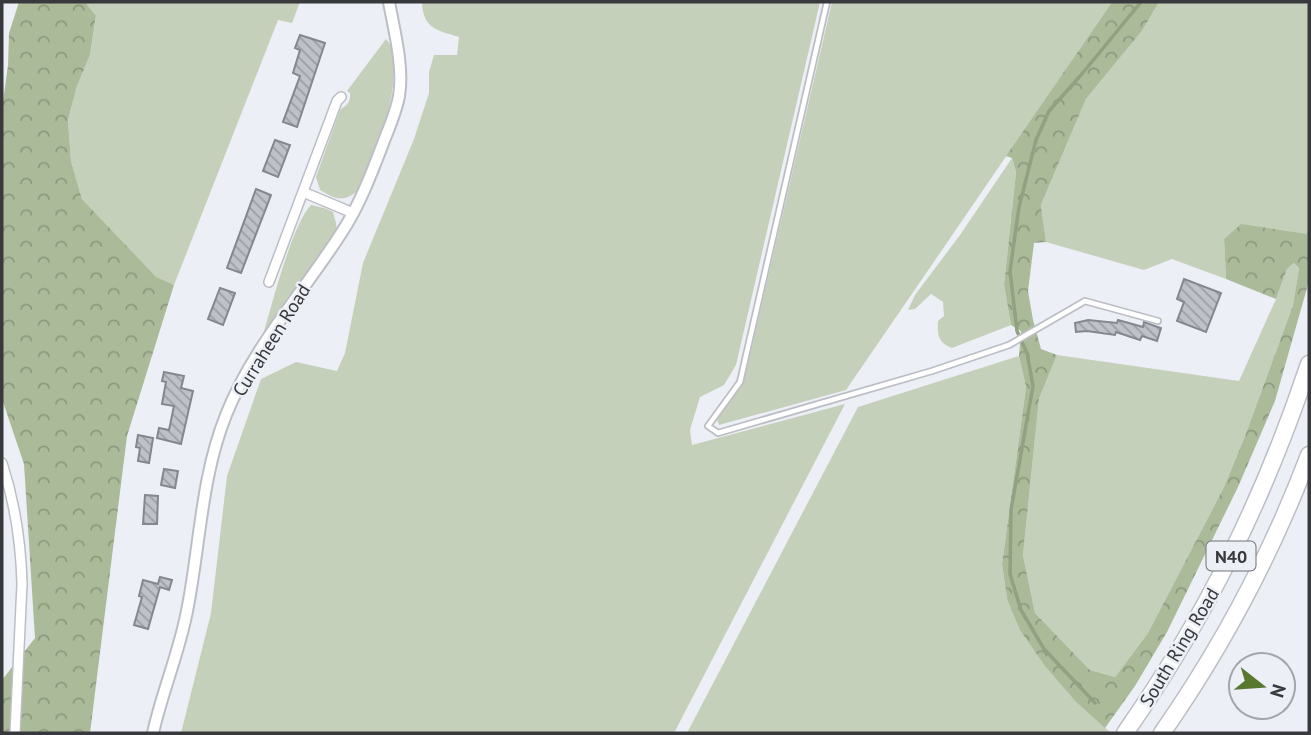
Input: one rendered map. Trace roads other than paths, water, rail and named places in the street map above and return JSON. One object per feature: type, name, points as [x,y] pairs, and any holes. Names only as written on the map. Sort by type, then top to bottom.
[{"type":"highway","name":"South Ring Road","points":[[1125,733],[1195,625],[1238,543],[1285,434],[1309,364]]},
{"type":"highway","name":"South Ring Road","points":[[1162,733],[1194,685],[1244,599],[1283,518],[1309,455]]},
{"type":"street","name":"Curraheen Road","points":[[153,733],[183,630],[207,480],[225,416],[255,358],[352,213],[376,162],[399,96],[397,45],[389,2]]},
{"type":"street","points":[[269,282],[337,101],[341,97]]},
{"type":"street","points":[[303,192],[352,213]]},
{"type":"street","points":[[2,463],[17,519],[22,564],[15,733]]},
{"type":"lane","points":[[827,2],[740,382],[708,426],[718,433],[932,371],[1009,345],[1085,301],[1158,321]]},
{"type":"waterway","points":[[1095,703],[1044,649],[1021,610],[1010,574],[1011,510],[1033,386],[1027,353],[1017,331],[1010,271],[1019,207],[1036,140],[1049,111],[1141,2]]}]
